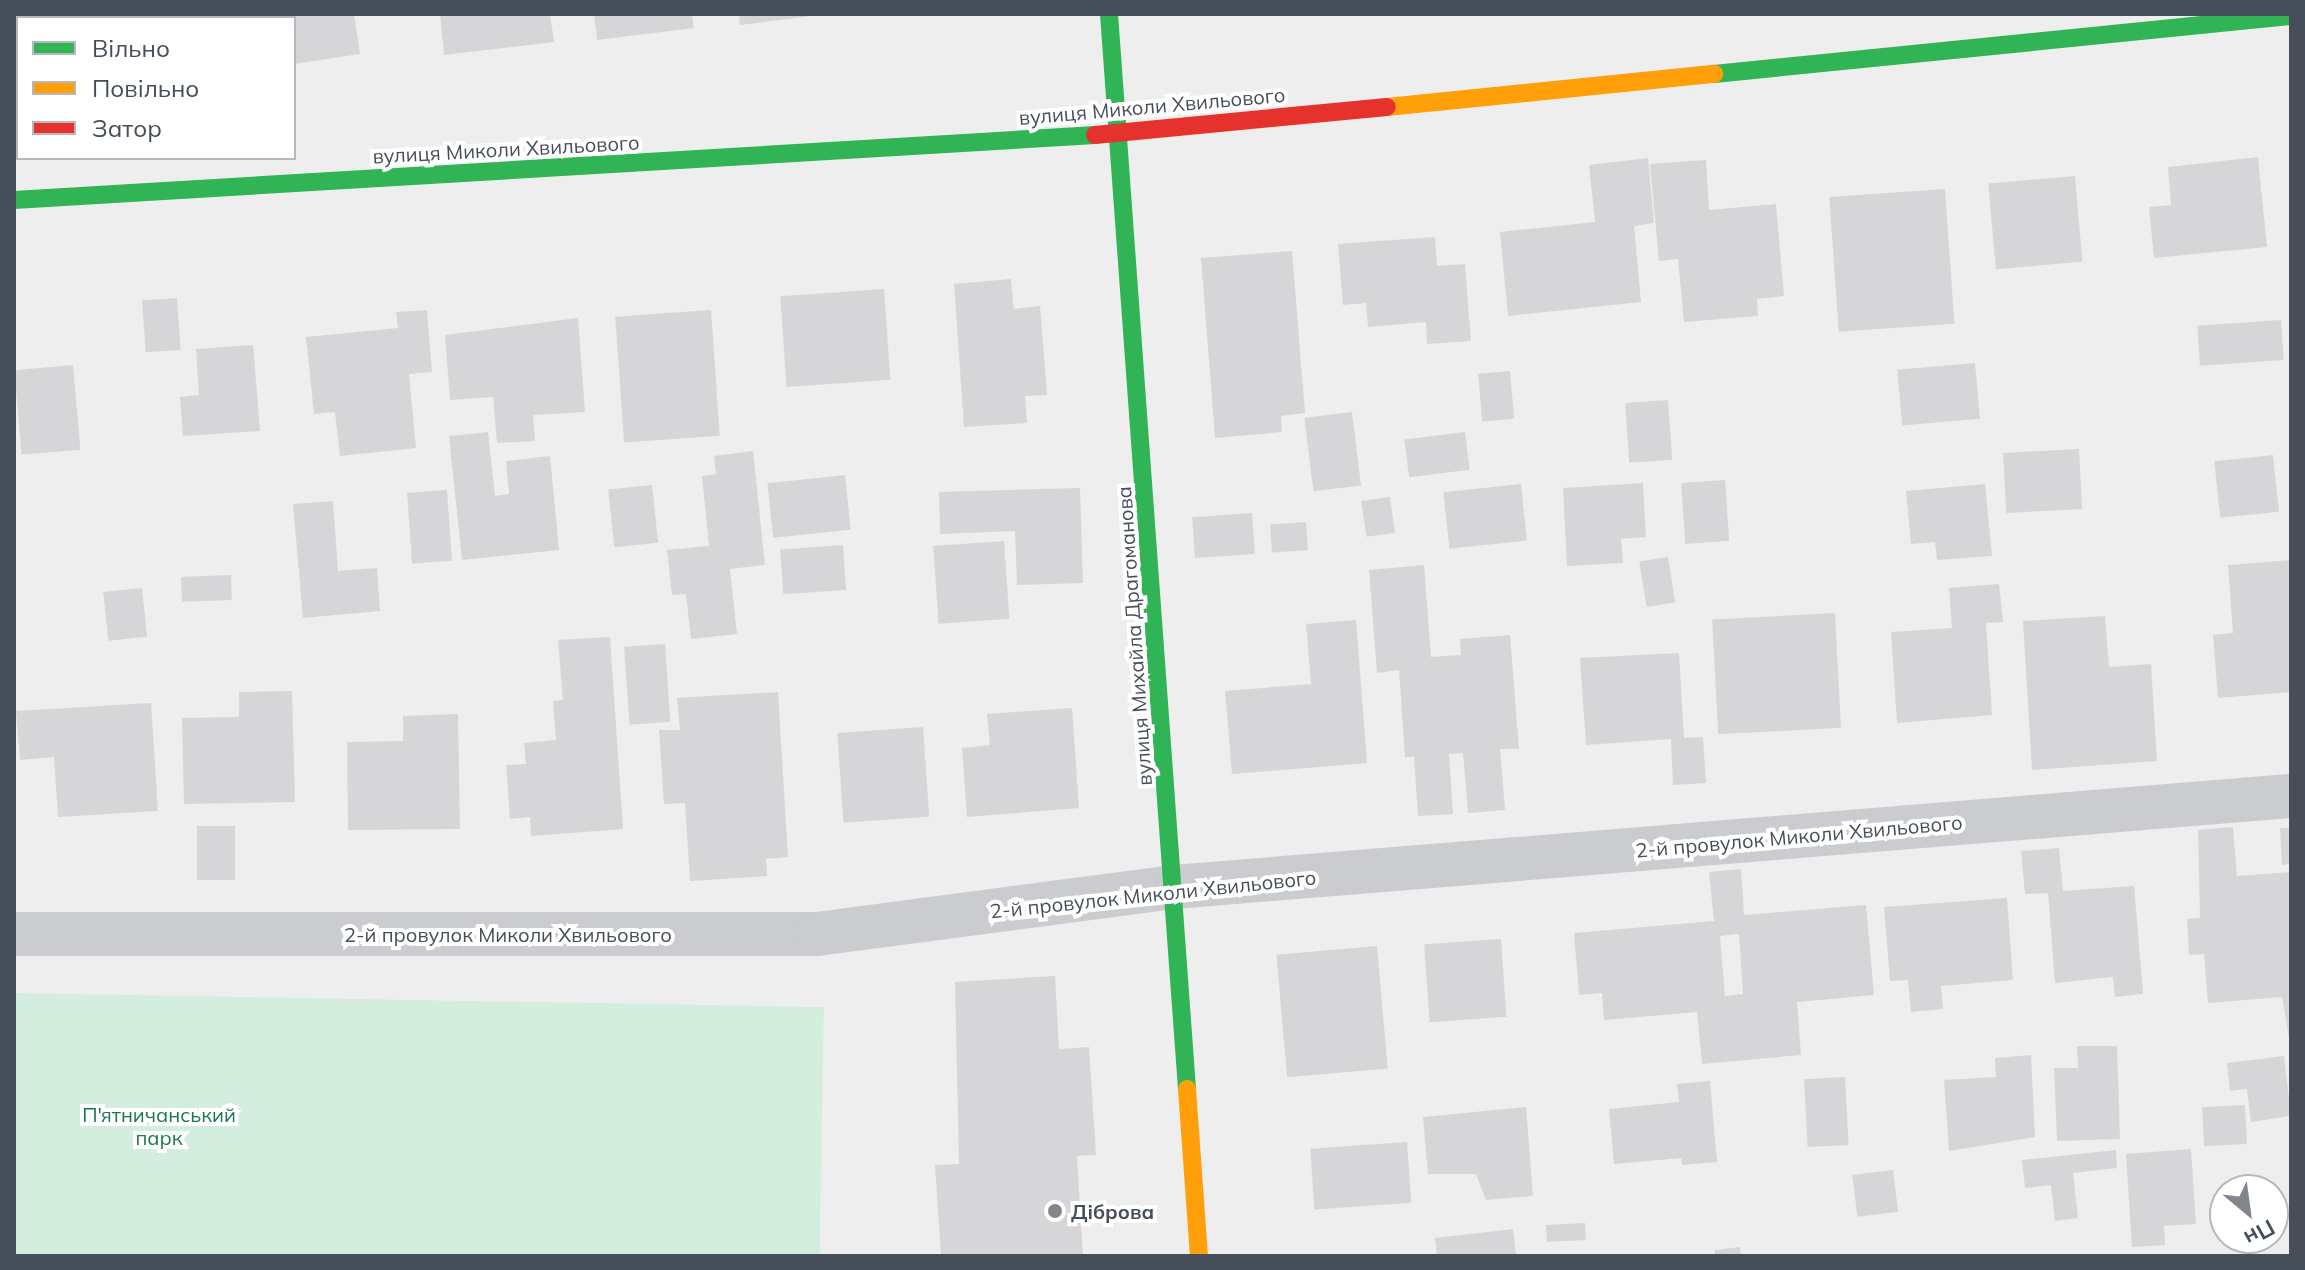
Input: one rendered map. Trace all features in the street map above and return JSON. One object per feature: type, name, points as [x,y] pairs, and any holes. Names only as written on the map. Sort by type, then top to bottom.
[{"type":"street","name":"вулиця Михайла Драгоманова","points":[[1109,14],[1199,1256]]},
{"type":"street","name":"вулиця Миколи Хвильового","points":[[14,200],[1119,134],[2291,16]]},
{"type":"street","name":"2-й провулок Миколи Хвильового","points":[[14,934],[817,934],[1174,887],[2291,796]]},
{"type":"green space","name":"П'ятничанський парк","points":[[14,993],[824,1007],[820,1256],[14,1256]]},
{"type":"building","points":[[14,14],[42,16],[16,16],[14,88]]},
{"type":"building","points":[[147,14],[244,14],[244,16]]},
{"type":"building","points":[[272,14],[354,14],[360,54],[296,64],[296,16]]},
{"type":"building","points":[[440,14],[550,14],[554,42],[444,55]]},
{"type":"building","points":[[594,14],[692,14],[694,28],[597,40]]},
{"type":"building","points":[[739,14],[811,14],[811,16],[740,25]]},
{"type":"building","points":[[2258,157],[2267,247],[2154,258],[2149,207],[2171,205],[2168,167]]},
{"type":"building","points":[[1648,158],[1654,223],[1634,226],[1641,302],[1508,316],[1500,232],[1595,222],[1589,165]]},
{"type":"building","points":[[1706,160],[1709,210],[1776,204],[1784,296],[1757,299],[1758,316],[1684,322],[1678,259],[1659,261],[1650,164]]},
{"type":"building","points":[[2075,176],[2082,262],[1996,269],[1988,184]]},
{"type":"building","points":[[1945,189],[1954,324],[1839,332],[1829,197]]},
{"type":"building","points":[[1435,237],[1437,266],[1465,264],[1471,341],[1427,344],[1426,322],[1368,327],[1366,303],[1343,305],[1338,244]]},
{"type":"building","points":[[1292,251],[1305,413],[1281,416],[1282,432],[1215,438],[1201,258]]},
{"type":"building","points":[[1011,279],[1014,309],[1040,306],[1047,395],[1025,396],[1027,423],[964,427],[954,284]]},
{"type":"building","points":[[884,289],[890,380],[787,387],[780,296]]},
{"type":"building","points":[[177,298],[181,350],[146,352],[142,300]]},
{"type":"building","points":[[427,310],[432,372],[409,374],[416,448],[340,456],[335,412],[314,414],[306,337],[398,328],[396,312]]},
{"type":"building","points":[[711,310],[720,436],[624,442],[615,317]]},
{"type":"building","points":[[578,318],[585,412],[533,415],[535,441],[497,443],[493,397],[450,400],[445,335]]},
{"type":"building","points":[[2281,320],[2284,360],[2200,366],[2197,326]]},
{"type":"building","points":[[253,345],[260,431],[183,436],[180,397],[199,395],[196,349]]},
{"type":"building","points":[[1975,363],[1980,419],[1902,426],[1897,370]]},
{"type":"building","points":[[73,365],[80,450],[22,455],[14,370]]},
{"type":"building","points":[[1510,371],[1514,419],[1482,422],[1478,374]]},
{"type":"building","points":[[1668,400],[1672,460],[1629,463],[1625,403]]},
{"type":"building","points":[[1352,412],[1361,485],[1313,491],[1304,418]]},
{"type":"building","points":[[488,432],[495,496],[509,494],[506,461],[550,456],[559,550],[462,560],[449,436]]},
{"type":"building","points":[[1465,432],[1470,470],[1409,477],[1404,439]]},
{"type":"building","points":[[2079,449],[2082,509],[2006,513],[2003,453]]},
{"type":"building","points":[[753,451],[765,565],[730,569],[737,634],[691,639],[686,594],[672,595],[667,550],[709,546],[702,476],[716,474],[714,456]]},
{"type":"building","points":[[2273,455],[2279,512],[2220,518],[2214,461]]},
{"type":"building","points":[[845,475],[851,530],[773,538],[767,483]]},
{"type":"building","points":[[1725,480],[1729,541],[1685,544],[1681,483]]},
{"type":"building","points":[[1643,483],[1646,537],[1621,539],[1623,563],[1567,566],[1563,488]]},
{"type":"building","points":[[1521,484],[1527,541],[1449,549],[1443,492]]},
{"type":"building","points":[[1985,484],[1992,556],[1937,560],[1935,542],[1911,544],[1906,491]]},
{"type":"building","points":[[652,485],[658,543],[614,547],[608,490]]},
{"type":"building","points":[[1080,488],[1083,583],[1017,585],[1015,531],[940,534],[939,492]]},
{"type":"building","points":[[447,490],[452,561],[412,564],[407,493]]},
{"type":"building","points":[[1390,497],[1395,533],[1366,537],[1361,501]]},
{"type":"building","points":[[333,501],[338,571],[377,568],[380,611],[303,618],[293,504]]},
{"type":"building","points":[[1252,513],[1255,554],[1195,558],[1192,517]]},
{"type":"building","points":[[1306,522],[1308,550],[1272,552],[1270,525]]},
{"type":"building","points":[[1004,541],[1009,619],[939,624],[933,546]]},
{"type":"building","points":[[843,545],[846,590],[783,594],[780,549]]},
{"type":"building","points":[[1668,557],[1675,602],[1647,607],[1639,562]]},
{"type":"building","points":[[2291,560],[2291,692],[2218,698],[2213,635],[2233,633],[2228,565]]},
{"type":"building","points":[[1424,565],[1431,657],[1461,655],[1460,639],[1510,635],[1519,749],[1500,749],[1505,810],[1468,813],[1463,753],[1449,754],[1453,814],[1418,816],[1414,757],[1405,757],[1399,670],[1377,673],[1369,570]]},
{"type":"building","points":[[231,575],[232,600],[182,602],[181,577]]},
{"type":"building","points":[[1999,584],[2003,622],[1986,623],[1992,715],[1897,723],[1891,632],[1952,628],[1949,588]]},
{"type":"building","points":[[142,588],[147,637],[108,641],[103,592]]},
{"type":"building","points":[[1835,613],[1841,728],[1718,734],[1712,619]]},
{"type":"building","points":[[2105,616],[2109,667],[2151,664],[2157,761],[2032,770],[2023,621]]},
{"type":"building","points":[[1356,620],[1367,763],[1232,774],[1225,691],[1311,684],[1306,624]]},
{"type":"building","points":[[610,637],[623,829],[531,836],[530,817],[510,819],[506,765],[526,764],[524,743],[556,740],[553,701],[563,700],[558,640]]},
{"type":"building","points":[[665,644],[670,722],[630,725],[624,647]]},
{"type":"building","points":[[1679,653],[1684,738],[1703,737],[1706,783],[1673,785],[1671,739],[1586,745],[1580,658]]},
{"type":"building","points":[[292,691],[295,802],[184,804],[182,718],[239,717],[239,692]]},
{"type":"building","points":[[778,692],[788,857],[766,859],[767,876],[690,881],[685,803],[664,804],[659,730],[680,730],[677,698]]},
{"type":"building","points":[[151,703],[158,811],[58,817],[54,757],[20,760],[16,711]]},
{"type":"building","points":[[1072,708],[1079,808],[967,817],[962,748],[990,745],[987,714]]},
{"type":"building","points":[[458,714],[460,829],[348,830],[347,742],[403,741],[403,716]]},
{"type":"building","points":[[923,727],[929,817],[843,823],[837,733]]},
{"type":"building","points":[[197,826],[235,826],[235,880],[197,880]]},
{"type":"building","points":[[2233,827],[2237,876],[2291,872],[2291,1050],[2282,997],[2208,1003],[2204,954],[2189,955],[2187,919],[2200,918],[2198,830]]},
{"type":"building","points":[[2280,828],[2291,828],[2291,864],[2282,865]]},
{"type":"building","points":[[2059,848],[2063,891],[2134,886],[2143,994],[2115,997],[2113,977],[2055,983],[2048,893],[2025,894],[2021,851]]},
{"type":"building","points":[[1741,869],[1744,915],[1866,905],[1874,995],[1797,1002],[1801,1055],[1702,1064],[1697,1012],[1604,1020],[1602,993],[1579,995],[1574,933],[1714,921],[1709,872]],"holes":[[[1739,934],[1743,994],[1725,996],[1720,936]]]},
{"type":"building","points":[[2007,898],[2013,980],[1941,986],[1943,1009],[1911,1012],[1908,980],[1890,981],[1884,907]]},
{"type":"building","points":[[1501,939],[1506,1017],[1430,1022],[1424,944]]},
{"type":"building","points":[[1377,946],[1388,1069],[1287,1077],[1276,955]]},
{"type":"building","points":[[1055,976],[1059,1049],[1089,1047],[1096,1155],[1077,1156],[1083,1256],[941,1256],[935,1165],[959,1164],[955,982]]},
{"type":"building","points":[[2077,1046],[2117,1046],[2120,1139],[2057,1141],[2054,1068],[2078,1068]]},
{"type":"building","points":[[2031,1055],[2035,1137],[1949,1151],[1944,1080],[1996,1077],[1995,1058]]},
{"type":"building","points":[[2284,1056],[2291,1116],[2251,1122],[2247,1089],[2230,1091],[2227,1063]]},
{"type":"building","points":[[1845,1077],[1849,1145],[1808,1147],[1804,1079]]},
{"type":"building","points":[[1710,1081],[1717,1162],[1682,1165],[1681,1158],[1614,1164],[1609,1109],[1679,1102],[1677,1084]]},
{"type":"building","points":[[2245,1105],[2247,1144],[2204,1146],[2202,1107]]},
{"type":"building","points":[[1526,1107],[1533,1196],[1486,1200],[1476,1174],[1428,1174],[1423,1117]]},
{"type":"building","points":[[1407,1142],[1411,1203],[1314,1210],[1310,1149]]},
{"type":"building","points":[[2191,1149],[2196,1224],[2164,1226],[2165,1245],[2132,1247],[2126,1154]]},
{"type":"building","points":[[2116,1150],[2117,1168],[2073,1173],[2078,1218],[2055,1221],[2051,1185],[2025,1188],[2022,1160]]},
{"type":"building","points":[[1893,1170],[1898,1212],[1857,1217],[1852,1175]]},
{"type":"building","points":[[1585,1223],[1586,1240],[1547,1242],[1546,1225]]},
{"type":"building","points":[[1513,1229],[1516,1256],[1437,1256],[1435,1238]]},
{"type":"building","points":[[1740,1247],[1741,1256],[1715,1256],[1715,1250]]},
{"type":"traffic: fast","points":[[1109,14],[1187,1089]]},
{"type":"traffic: fast","points":[[1714,74],[2291,16]]},
{"type":"traffic: fast","points":[[14,200],[1095,135]]},
{"type":"traffic: slow","points":[[1387,107],[1714,74]]},
{"type":"traffic: slow","points":[[1187,1089],[1199,1256]]},
{"type":"traffic: jam","points":[[1095,135],[1387,107]]},
{"type":"place","name":"Діброва","points":[[1055,1211]]}]
